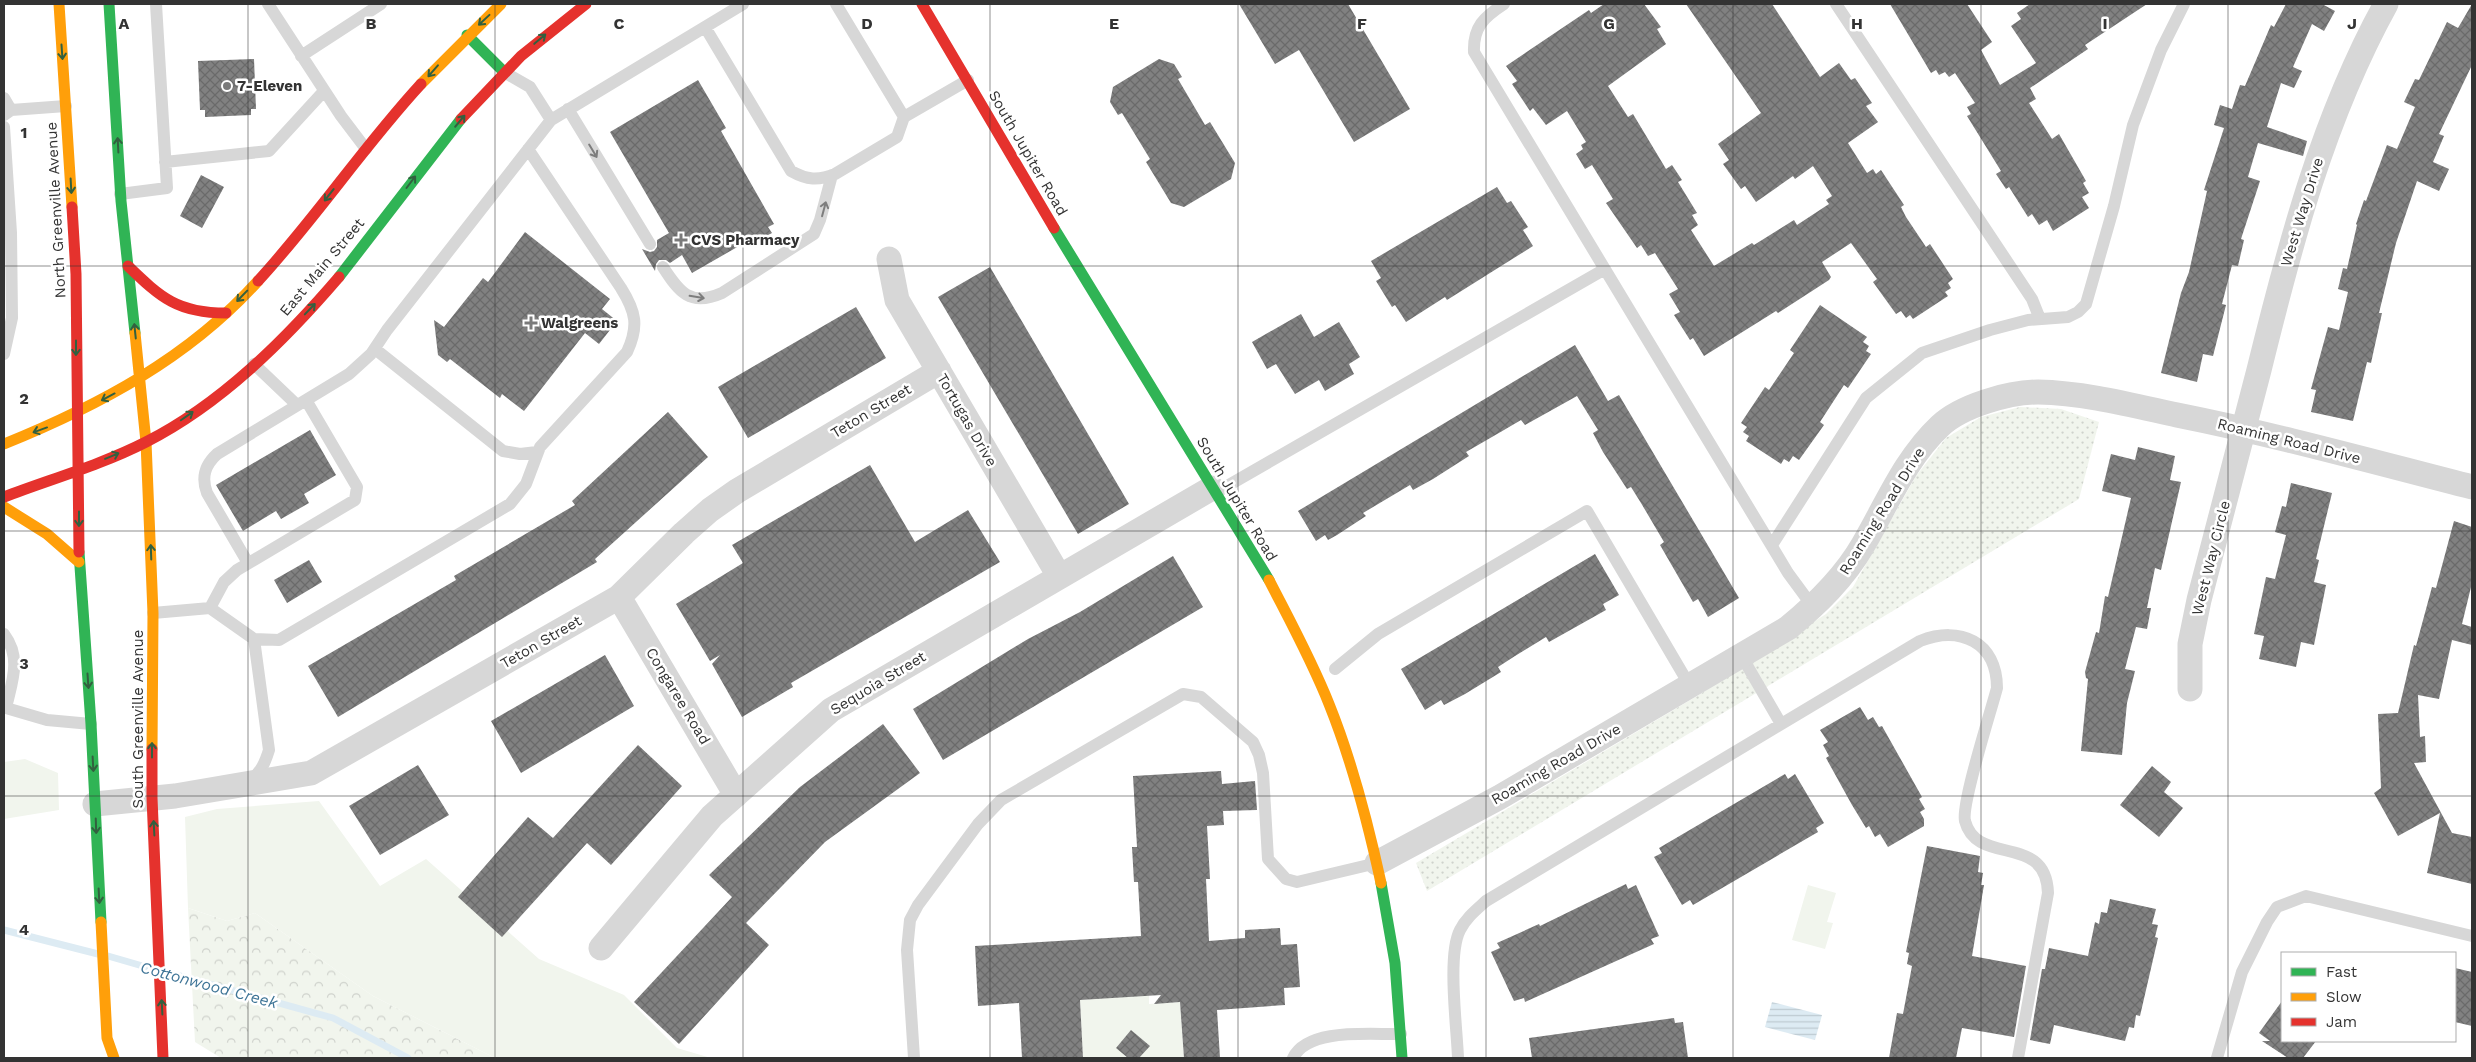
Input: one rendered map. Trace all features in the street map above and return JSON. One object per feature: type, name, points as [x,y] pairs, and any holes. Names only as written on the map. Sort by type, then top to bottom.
[{"type":"main road","name":"North Greenville Avenue","points":[[59,4],[76,274],[76,414]]},
{"type":"main road","points":[[110,4],[120,194],[139,380]]},
{"type":"main road","points":[[4,444],[48,428],[139,380],[187,346],[226,313],[276,261],[366,148],[440,63],[501,4]]},
{"type":"main road","name":"East Main Street","points":[[4,496],[77,470],[146,442],[197,409],[254,364],[313,306],[429,158],[504,72],[562,21],[586,4]]},
{"type":"main road","name":"South Jupiter Road","points":[[922,4],[1027,184],[1268,581],[1299,638],[1329,703],[1348,757],[1377,863],[1392,932],[1402,1058]]},
{"type":"main road","points":[[467,35],[504,72]]},
{"type":"main road","points":[[128,266],[155,293],[179,308],[206,314],[226,313]]},
{"type":"main road","name":"South Greenville Avenue","points":[[139,380],[146,442],[153,613],[152,798],[164,1057]]},
{"type":"main road","points":[[76,414],[79,562],[91,724],[107,1038],[114,1058]]},
{"type":"main road","points":[[4,507],[47,534],[79,562]]},
{"type":"street","name":"West Way Drive","points":[[2244,429],[2290,245],[2323,143],[2345,87],[2386,4]]},
{"type":"street","name":"Tortugas Drive","points":[[889,259],[897,300],[1058,576]]},
{"type":"street","name":"Teton Street","points":[[95,804],[152,798],[311,773],[619,598],[684,533],[710,510],[737,491],[939,371]]},
{"type":"street","name":"Roaming Road Drive","points":[[1377,863],[1500,797],[1788,628],[1813,607],[1846,572],[1863,546],[1900,476],[1920,448],[1941,425],[1966,410],[1990,400],[2035,392],[2077,394],[2244,429],[2472,487]]},
{"type":"street","name":"West Way Circle","points":[[2190,689],[2190,644],[2197,609],[2244,429]]},
{"type":"street","name":"Sequoia Street","points":[[601,948],[712,816],[832,710],[1058,576],[1214,490]]},
{"type":"street","name":"Congaree Road","points":[[619,598],[736,795]]},
{"type":"lane","points":[[120,194],[167,188],[156,4]]},
{"type":"lane","points":[[268,4],[324,91],[366,148]]},
{"type":"lane","points":[[301,56],[381,4]]},
{"type":"lane","points":[[248,563],[203,483],[210,461],[217,454],[349,374],[374,349],[551,120],[743,4]]},
{"type":"lane","points":[[836,4],[904,118]]},
{"type":"lane","points":[[1504,4],[1485,16],[1478,26],[1474,39],[1474,52],[1788,573],[1813,607]]},
{"type":"lane","points":[[1836,4],[2032,299],[2040,319]]},
{"type":"lane","points":[[1772,545],[1866,398],[1922,353],[1990,330],[2040,319],[2068,317],[2078,312],[2086,304],[2114,206],[2134,125],[2162,50],[2184,4]]},
{"type":"lane","points":[[705,27],[791,170],[801,177],[824,179],[832,175],[897,137],[904,118],[968,80]]},
{"type":"lane","points":[[504,72],[530,87],[551,120]]},
{"type":"lane","points":[[165,162],[269,151],[324,91]]},
{"type":"lane","points":[[4,98],[8,112],[66,106]]},
{"type":"lane","points":[[568,109],[650,244]]},
{"type":"lane","points":[[4,126],[11,233],[12,318],[4,354]]},
{"type":"lane","points":[[153,613],[210,608],[254,639],[279,640],[510,504],[526,484],[540,447],[627,352],[634,337],[635,320],[631,303],[528,149]]},
{"type":"lane","points":[[663,267],[677,290],[690,296],[709,299],[722,293],[814,234],[820,220],[832,175]]},
{"type":"lane","points":[[1214,490],[1605,269]]},
{"type":"lane","points":[[374,349],[503,451],[520,454],[537,452]]},
{"type":"lane","points":[[210,608],[224,582],[237,570],[355,500],[356,487],[302,402],[254,364]]},
{"type":"lane","points":[[1335,669],[1378,634],[1587,511],[1690,686]]},
{"type":"lane","points":[[4,634],[14,653],[16,664],[6,708],[47,720],[91,724]]},
{"type":"lane","points":[[1458,1058],[1453,950],[1459,931],[1470,914],[1486,901],[1920,641],[1942,634],[1970,639],[1983,647],[1992,659],[1997,673],[1997,688],[1965,808],[1965,819],[1972,834],[1985,844],[2018,852],[2038,863],[2048,882],[2048,893],[2018,1058]]},
{"type":"lane","points":[[246,784],[258,775],[265,763],[268,750],[254,639]]},
{"type":"lane","points":[[1742,655],[1781,724]]},
{"type":"lane","points":[[914,1058],[907,950],[910,920],[918,905],[984,817],[1000,800],[1183,694],[1201,697],[1252,742],[1256,748],[1263,773],[1268,859],[1286,879],[1297,882],[1377,863]]},
{"type":"lane","points":[[2217,1058],[2242,972],[2267,922],[2277,907],[2306,896],[2472,936]]},
{"type":"lane","points":[[1293,1058],[1296,1052],[1308,1042],[1326,1036],[1401,1034]]},
{"type":"green space","points":[[2020,407],[2061,409],[2099,422],[2079,499],[1427,891],[1416,863],[1697,696],[1826,614],[1853,587],[1916,476],[1946,438],[1981,417]]},
{"type":"green space","points":[[25,759],[58,773],[59,810],[4,819],[4,762]]},
{"type":"green space","points":[[319,801],[380,886],[426,859],[539,959],[624,995],[677,1048],[711,1058],[495,1058],[373,996],[255,913],[227,921],[188,908],[185,817],[217,809]]},
{"type":"green space","points":[[1808,885],[1836,893],[1827,922],[1833,923],[1825,949],[1792,940]]},
{"type":"green space","points":[[188,908],[227,921],[255,913],[373,996],[495,1058],[221,1058],[195,1042]]},
{"type":"green space","points":[[1149,995],[1149,1004],[1180,1002],[1184,1058],[1083,1058],[1080,1000]]},
{"type":"shaded area","points":[[1772,1002],[1822,1015],[1815,1040],[1765,1027]]},
{"type":"building","points":[[1239,4],[1348,4],[1410,109],[1354,142],[1299,50],[1275,64]]},
{"type":"building","points":[[1604,4],[1644,4],[1661,27],[1657,29],[1666,44],[1608,86],[1628,117],[1633,114],[1666,169],[1672,165],[1682,180],[1678,182],[1697,213],[1692,215],[1698,225],[1691,230],[1714,266],[1752,243],[1754,245],[1794,220],[1797,225],[1829,204],[1826,200],[1832,196],[1813,166],[1795,179],[1793,176],[1756,202],[1745,186],[1741,189],[1723,164],[1729,160],[1718,144],[1761,113],[1686,4],[1772,4],[1820,77],[1839,63],[1851,80],[1855,78],[1872,103],[1866,106],[1878,122],[1848,143],[1867,173],[1873,169],[1876,174],[1881,170],[1904,205],[1901,207],[1906,217],[1926,247],[1930,244],[1953,279],[1948,283],[1951,288],[1945,292],[1948,296],[1913,319],[1910,315],[1906,318],[1901,311],[1896,314],[1873,282],[1877,279],[1851,243],[1822,262],[1831,277],[1829,280],[1778,313],[1776,311],[1704,356],[1693,338],[1690,340],[1674,315],[1680,312],[1669,294],[1678,289],[1655,253],[1648,256],[1641,245],[1637,248],[1606,203],[1613,199],[1592,165],[1585,169],[1576,154],[1583,149],[1581,145],[1586,142],[1567,111],[1546,125],[1533,108],[1530,111],[1512,84],[1517,81],[1506,66],[1589,10],[1591,13]]},
{"type":"building","points":[[1890,4],[1967,4],[1992,42],[1981,50],[2000,85],[2036,63],[2011,26],[2021,19],[2017,13],[2030,4],[2147,4],[2085,45],[2088,49],[2030,88],[2036,99],[2029,103],[2052,139],[2059,134],[2086,181],[2083,183],[2089,193],[2082,197],[2089,208],[2053,231],[2047,220],[2039,225],[2032,214],[2028,217],[2009,187],[2006,189],[1996,174],[2001,171],[1967,116],[1971,114],[1967,107],[1975,103],[1955,73],[1949,77],[1945,72],[1939,75],[1936,70],[1931,73]]},
{"type":"building","points":[[2286,4],[2322,4],[2335,11],[2324,31],[2312,24],[2293,67],[2302,71],[2294,88],[2281,83],[2267,127],[2307,141],[2303,156],[2258,143],[2248,177],[2260,181],[2241,239],[2244,240],[2238,266],[2232,265],[2222,304],[2226,305],[2213,356],[2203,354],[2197,382],[2161,373],[2181,293],[2189,272],[2207,191],[2204,190],[2224,128],[2214,125],[2220,105],[2232,109],[2240,85],[2245,86],[2271,25],[2274,27]]},
{"type":"building","points":[[2472,4],[2472,65],[2439,134],[2444,136],[2433,162],[2449,169],[2439,191],[2417,181],[2396,243],[2379,313],[2382,313],[2371,363],[2367,362],[2353,421],[2311,412],[2316,390],[2311,389],[2328,327],[2339,330],[2348,292],[2338,289],[2343,268],[2347,269],[2356,224],[2364,200],[2366,201],[2387,145],[2397,149],[2415,107],[2404,102],[2415,79],[2419,80],[2447,22],[2458,28]]},
{"type":"building","name":"7-Eleven","points":[[254,59],[256,109],[251,109],[251,115],[205,117],[205,110],[200,110],[198,61]]},
{"type":"building","points":[[1159,59],[1174,64],[1182,77],[1178,79],[1205,125],[1210,122],[1235,163],[1231,179],[1184,207],[1171,203],[1146,162],[1150,159],[1122,113],[1118,115],[1110,102],[1113,87]]},
{"type":"building","name":"CVS Pharmacy","points":[[698,80],[726,128],[721,131],[774,224],[768,227],[772,233],[748,247],[746,242],[692,273],[682,255],[670,263],[666,260],[659,260],[655,271],[642,249],[650,252],[654,251],[657,247],[657,240],[669,233],[610,132]]},
{"type":"building","points":[[201,175],[224,187],[202,228],[180,216]]},
{"type":"building","points":[[1497,187],[1507,203],[1511,201],[1528,227],[1523,230],[1533,246],[1447,300],[1445,297],[1406,322],[1395,305],[1392,307],[1376,281],[1381,278],[1371,261]]},
{"type":"building","name":"Walgreens","points":[[525,232],[610,299],[602,309],[617,321],[599,344],[585,333],[524,411],[502,394],[500,398],[450,359],[447,362],[438,355],[434,320],[444,327],[483,278],[488,282]]},
{"type":"building","points":[[990,267],[1129,504],[1078,534],[938,297]]},
{"type":"building","points":[[1820,305],[1867,337],[1863,342],[1869,346],[1866,351],[1871,354],[1848,388],[1844,385],[1820,422],[1824,425],[1799,460],[1793,456],[1789,462],[1784,459],[1781,464],[1746,441],[1749,436],[1743,432],[1747,427],[1741,423],[1765,387],[1769,390],[1794,353],[1790,350]]},
{"type":"building","points":[[856,307],[886,358],[748,438],[718,387]]},
{"type":"building","points":[[1301,314],[1314,337],[1339,322],[1360,357],[1349,364],[1354,374],[1325,391],[1319,380],[1295,394],[1276,364],[1267,369],[1252,342]]},
{"type":"building","points":[[1575,345],[1608,401],[1619,395],[1739,598],[1708,617],[1698,599],[1693,602],[1660,545],[1664,542],[1641,503],[1631,487],[1627,489],[1603,452],[1593,433],[1598,430],[1577,396],[1525,425],[1521,420],[1466,452],[1469,456],[1433,479],[1413,490],[1410,485],[1363,513],[1366,516],[1337,535],[1328,540],[1325,535],[1316,541],[1298,511]]},
{"type":"building","points":[[668,412],[708,457],[595,559],[597,562],[338,717],[308,666],[456,580],[454,576],[575,505],[572,501]]},
{"type":"building","points":[[310,430],[336,475],[304,494],[309,503],[281,519],[276,511],[243,531],[216,485]]},
{"type":"building","points":[[2138,447],[2175,456],[2170,480],[2181,482],[2161,570],[2155,568],[2147,608],[2151,608],[2147,629],[2136,627],[2125,669],[2135,671],[2127,703],[2122,755],[2081,751],[2088,679],[2085,672],[2096,632],[2099,633],[2105,596],[2108,597],[2131,498],[2102,491],[2111,454],[2135,460]]},
{"type":"building","points":[[870,465],[915,542],[968,510],[1000,562],[791,683],[793,687],[742,717],[712,664],[720,655],[710,661],[676,604],[743,563],[732,545]]},
{"type":"building","points":[[2291,483],[2332,493],[2316,559],[2319,560],[2314,582],[2326,585],[2314,645],[2301,642],[2296,667],[2259,659],[2264,636],[2254,634],[2266,577],[2275,579],[2286,535],[2275,532],[2282,506],[2286,507]]},
{"type":"building","points":[[2454,521],[2472,527],[2472,583],[2462,624],[2472,627],[2472,645],[2452,640],[2439,699],[2418,695],[2420,737],[2425,736],[2426,762],[2414,763],[2452,833],[2472,837],[2472,884],[2427,873],[2440,813],[2398,836],[2374,793],[2381,788],[2378,714],[2398,713],[2414,645],[2416,646],[2432,587],[2436,588]]},
{"type":"building","points":[[1595,554],[1619,595],[1603,604],[1606,610],[1549,642],[1546,637],[1498,667],[1501,672],[1465,694],[1444,705],[1441,700],[1425,710],[1401,669]]},
{"type":"building","points":[[1173,556],[1203,607],[943,760],[913,709],[1028,639],[1080,612]]},
{"type":"building","points":[[309,560],[322,582],[287,603],[274,580]]},
{"type":"building","points":[[605,655],[634,706],[521,773],[491,721]]},
{"type":"building","points":[[1860,707],[1868,720],[1873,717],[1879,727],[1882,726],[1922,797],[1919,799],[1925,809],[1920,812],[1924,819],[1924,826],[1888,847],[1880,834],[1875,837],[1869,826],[1866,828],[1852,805],[1826,758],[1829,756],[1823,745],[1828,742],[1820,730]]},
{"type":"building","points":[[883,724],[920,773],[825,842],[746,923],[769,945],[679,1044],[634,1002],[732,897],[709,875],[800,787]]},
{"type":"building","points":[[638,745],[682,786],[611,865],[587,843],[502,937],[458,897],[528,817],[553,838]]},
{"type":"building","points":[[418,765],[449,815],[380,855],[349,806]]},
{"type":"building","points":[[2152,766],[2171,782],[2164,792],[2183,808],[2159,837],[2120,805]]},
{"type":"building","points":[[1221,771],[1222,784],[1255,781],[1257,810],[1223,811],[1224,825],[1207,826],[1210,879],[1206,879],[1209,941],[1245,938],[1245,930],[1280,928],[1281,945],[1297,944],[1300,987],[1284,988],[1285,1005],[1217,1010],[1220,1058],[1184,1058],[1180,1002],[1154,1004],[1161,995],[1080,1000],[1083,1058],[1022,1058],[1019,1003],[978,1006],[975,946],[1141,936],[1138,882],[1134,882],[1132,847],[1137,847],[1133,776]]},
{"type":"building","points":[[1785,774],[1788,779],[1795,774],[1824,823],[1816,828],[1818,832],[1693,905],[1690,900],[1682,905],[1654,857],[1662,853],[1659,848]]},
{"type":"building","points":[[1927,846],[1980,856],[1978,872],[1983,873],[1981,885],[1984,885],[1972,956],[2026,966],[2014,1037],[1962,1028],[1956,1058],[1889,1058],[1897,1013],[1903,1014],[1912,966],[1907,964],[1909,953],[1906,952]]},
{"type":"building","points":[[1626,884],[1628,889],[1636,885],[1659,936],[1651,939],[1654,944],[1525,1002],[1524,998],[1514,1001],[1491,952],[1500,948],[1497,943],[1539,924],[1540,926]]},
{"type":"building","points":[[2110,899],[2156,909],[2152,924],[2158,925],[2155,937],[2158,938],[2140,1016],[2136,1015],[2134,1028],[2129,1027],[2125,1041],[2054,1025],[2050,1044],[2030,1040],[2042,969],[2045,969],[2049,948],[2088,956],[2095,922],[2099,924],[2101,912],[2107,913]]},
{"type":"building","points":[[2456,968],[2472,972],[2472,1026],[2456,1022]]},
{"type":"building","points":[[2281,1002],[2281,1042],[2315,1042],[2303,1058],[2288,1058],[2262,1041],[2270,1041],[2259,1033]]},
{"type":"building","points":[[1674,1018],[1675,1023],[1683,1022],[1688,1058],[1532,1058],[1529,1038]]},
{"type":"building","points":[[1131,1030],[1150,1046],[1139,1058],[1128,1058],[1116,1048]]},
{"type":"waterway","name":"Cottonwood Creek","points":[[4,930],[98,954]]},
{"type":"waterway","name":"Cottonwood Creek","points":[[108,956],[153,969]]},
{"type":"waterway","name":"Cottonwood Creek","points":[[166,972],[333,1018],[408,1058]]},
{"type":"traffic: fast","points":[[109,4],[121,201],[135,333]]},
{"type":"traffic: fast","points":[[467,35],[504,72]]},
{"type":"traffic: fast","points":[[339,277],[461,119]]},
{"type":"traffic: fast","points":[[1054,228],[1269,580]]},
{"type":"traffic: fast","points":[[79,552],[91,724],[101,922]]},
{"type":"traffic: fast","points":[[1381,883],[1395,963],[1402,1058]]},
{"type":"traffic: slow","points":[[59,4],[72,207]]},
{"type":"traffic: slow","points":[[421,84],[501,4]]},
{"type":"traffic: slow","points":[[4,444],[74,413],[140,377],[202,334],[231,309],[258,281]]},
{"type":"traffic: slow","points":[[135,333],[146,442],[153,613],[152,749]]},
{"type":"traffic: slow","points":[[4,507],[47,534],[79,562]]},
{"type":"traffic: slow","points":[[1269,580],[1329,704],[1359,792],[1381,883]]},
{"type":"traffic: slow","points":[[101,922],[107,1038],[114,1058]]},
{"type":"traffic: jam","points":[[461,119],[521,56],[586,4]]},
{"type":"traffic: jam","points":[[922,4],[1054,228]]},
{"type":"traffic: jam","points":[[258,281],[300,233],[379,132],[421,84]]},
{"type":"traffic: jam","points":[[72,207],[76,274],[79,552]]},
{"type":"traffic: jam","points":[[128,266],[150,287],[171,302],[195,310],[226,313]]},
{"type":"traffic: jam","points":[[4,497],[111,458],[174,427],[226,390],[250,369],[297,324],[339,277]]},
{"type":"traffic: jam","points":[[152,749],[152,798],[163,1058]]},
{"type":"place","name":"7-Eleven","points":[[227,86]]},
{"type":"place","name":"CVS Pharmacy","points":[[681,240]]},
{"type":"place","name":"Walgreens","points":[[531,323]]}]
